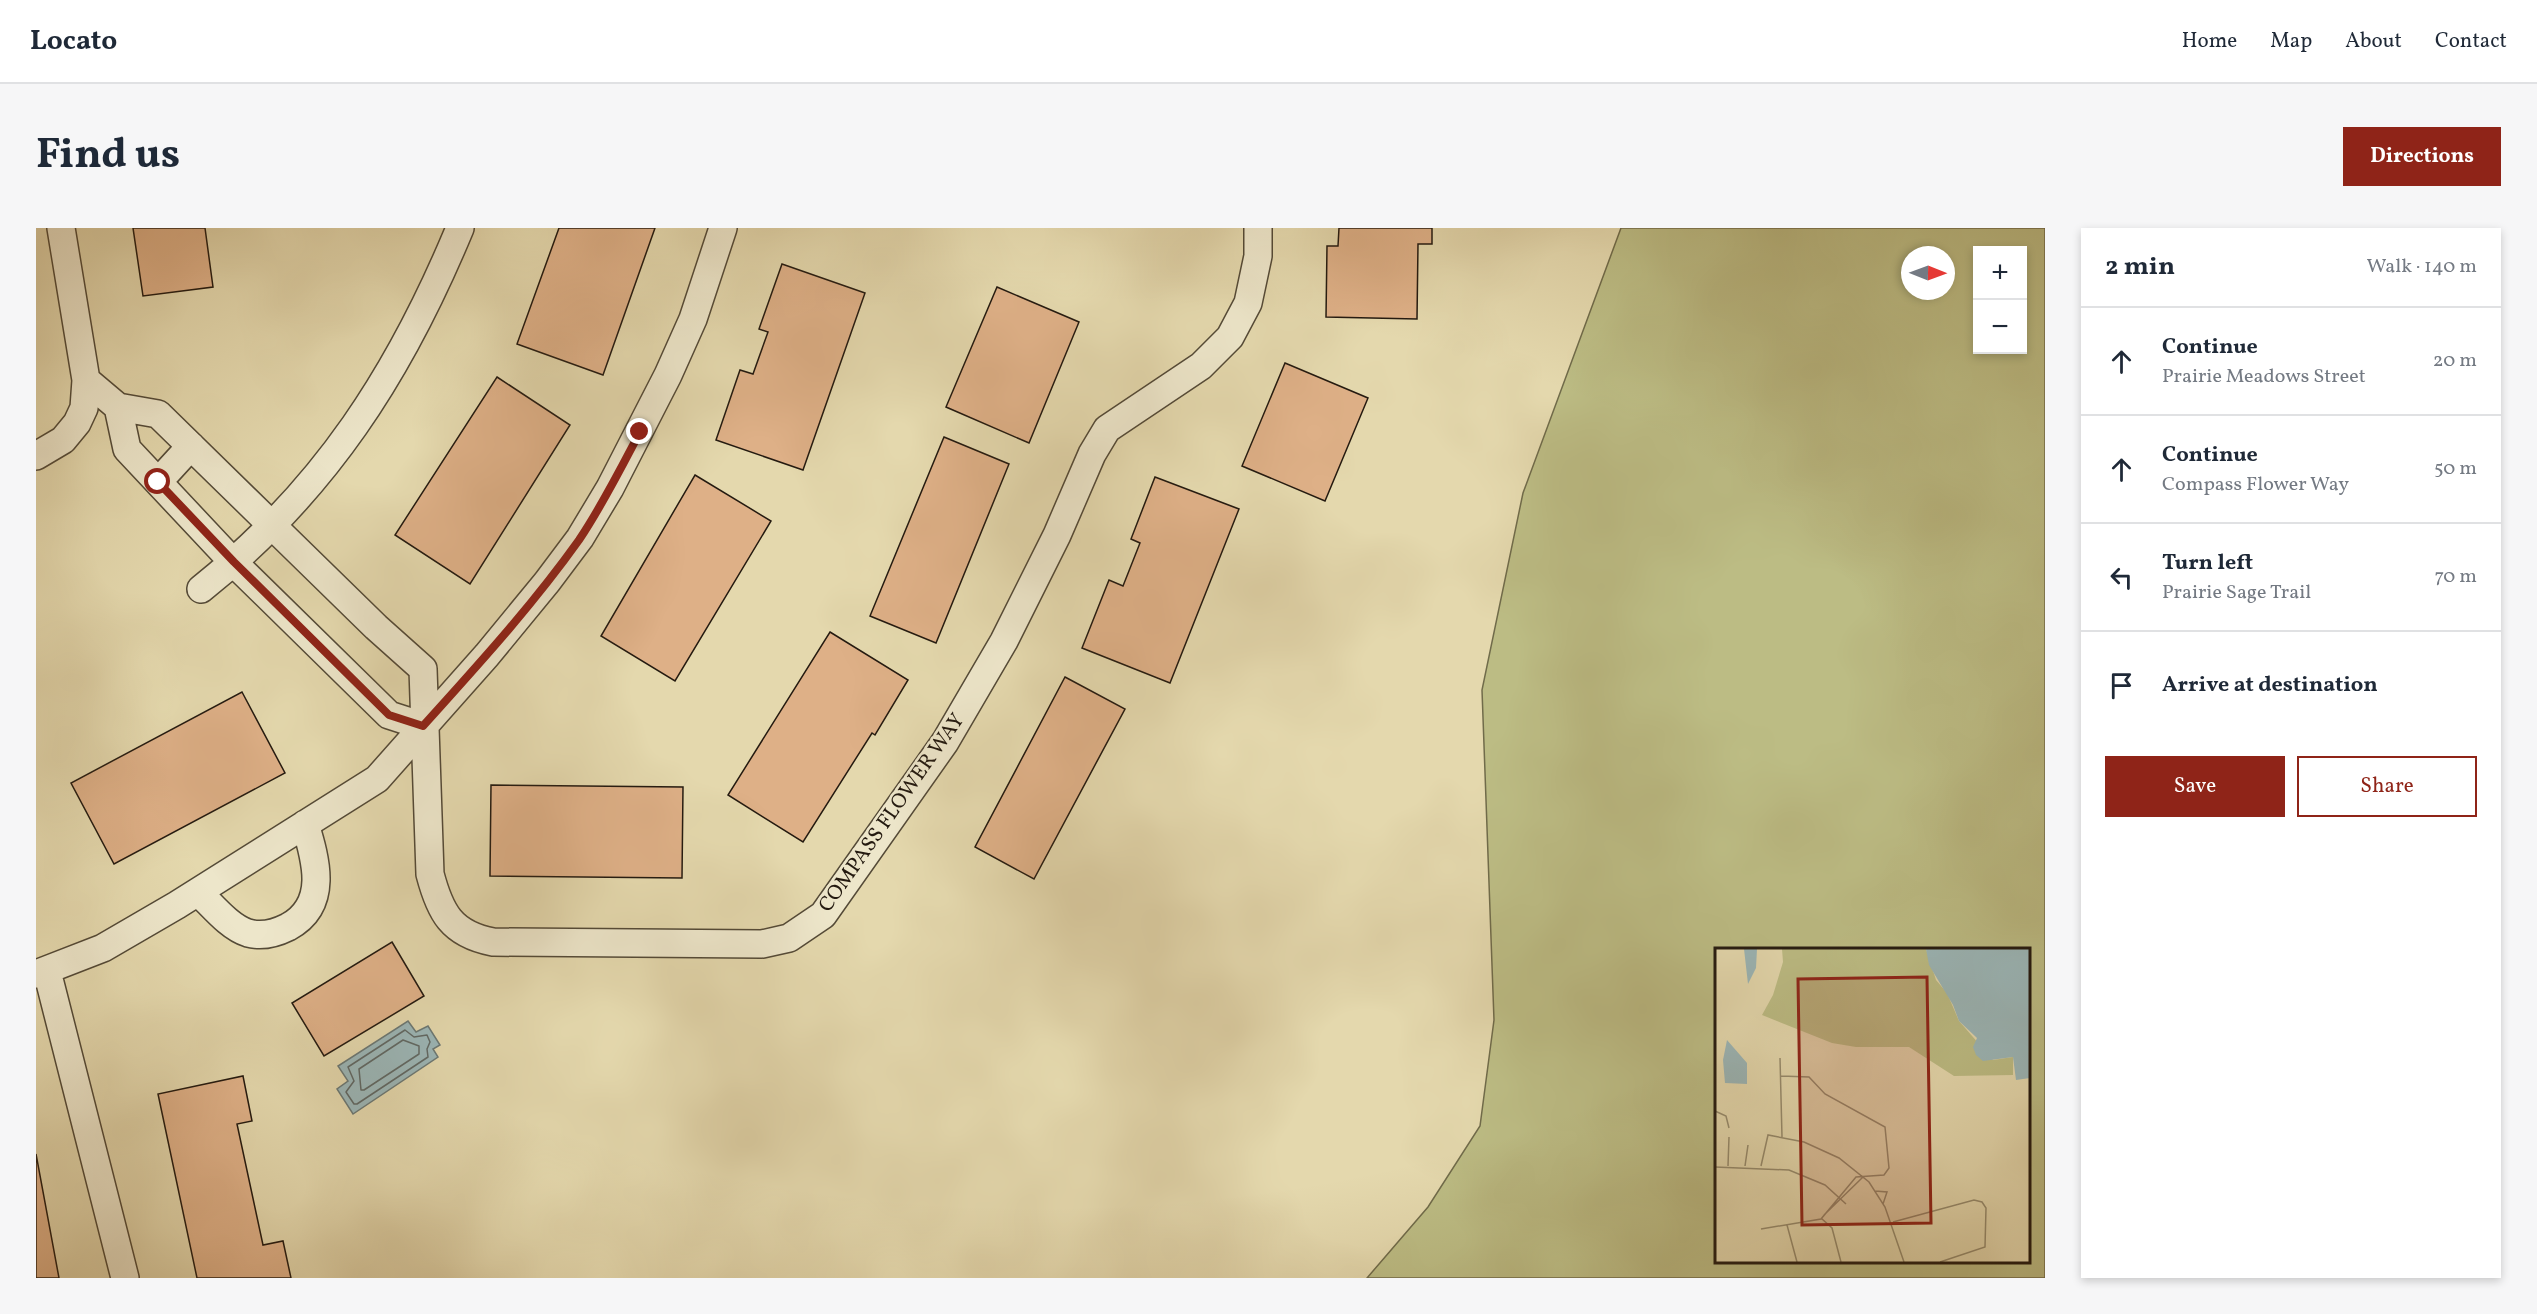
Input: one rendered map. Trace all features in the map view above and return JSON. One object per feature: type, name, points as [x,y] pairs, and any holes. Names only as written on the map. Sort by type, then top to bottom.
[{"type":"street","points":[[36,456],[63,440],[77,423],[84,408],[86,380],[61,228]]},
{"type":"street","points":[[201,589],[234,562],[302,493],[358,422],[408,338],[435,287],[460,228]]},
{"type":"street","points":[[125,1278],[41,973],[103,948],[198,892],[377,779],[547,582],[586,528],[610,488],[668,375],[693,319],[723,228]]},
{"type":"street","name":"COMPASS FLOWER WAY","points":[[118,407],[158,414],[423,669],[423,726],[430,874],[437,901],[446,917],[461,930],[478,939],[512,943],[762,944],[789,938],[823,915],[945,742],[1004,641],[1058,535],[1092,454],[1107,429],[1201,366],[1230,337],[1248,303],[1258,256],[1258,228]]},
{"type":"street","points":[[86,380],[118,407],[127,449],[234,562],[389,715],[423,726]]},
{"type":"street","points":[[158,482],[191,446]]},
{"type":"street","points":[[198,892],[228,921],[248,933],[274,934],[295,923],[311,907],[316,894],[315,856],[305,824]]},
{"type":"green space","points":[[1621,228],[2045,228],[2045,1278],[1367,1278],[1428,1207],[1480,1126],[1494,1020],[1482,690],[1523,493]]},
{"type":"water","points":[[408,1021],[416,1032],[428,1026],[440,1045],[433,1049],[438,1057],[353,1114],[337,1089],[348,1081],[338,1066]]},
{"type":"building","points":[[133,228],[205,228],[213,287],[143,296]]},
{"type":"building","points":[[559,228],[655,228],[603,375],[517,344]]},
{"type":"building","points":[[1339,228],[1432,228],[1432,244],[1418,244],[1417,319],[1326,317],[1327,246],[1338,246]]},
{"type":"building","points":[[782,264],[865,293],[803,470],[716,440],[740,370],[753,374],[768,332],[759,329]]},
{"type":"building","points":[[997,287],[1079,322],[1029,443],[946,407]]},
{"type":"building","points":[[1285,363],[1368,398],[1325,501],[1242,466]]},
{"type":"building","points":[[497,377],[570,425],[470,584],[395,535]]},
{"type":"building","points":[[944,437],[1009,464],[936,643],[870,616]]},
{"type":"building","points":[[695,475],[771,521],[675,681],[601,636]]},
{"type":"building","points":[[1155,477],[1239,509],[1170,683],[1082,648],[1109,580],[1123,586],[1140,543],[1131,539]]},
{"type":"building","points":[[830,632],[908,680],[875,735],[872,733],[803,842],[728,795]]},
{"type":"building","points":[[1065,677],[1125,709],[1034,879],[975,847]]},
{"type":"building","points":[[242,692],[285,773],[114,864],[71,783]]},
{"type":"building","points":[[491,785],[683,787],[682,878],[490,876]]},
{"type":"building","points":[[392,942],[424,996],[324,1056],[292,1003]]},
{"type":"building","points":[[243,1076],[252,1121],[237,1124],[263,1245],[283,1241],[291,1278],[197,1278],[158,1094]]},
{"type":"building","points":[[36,1154],[59,1278],[36,1278]]},
{"type":"route","points":[[158,482],[234,562],[389,715],[423,726],[487,655],[580,538],[640,432]]}]
